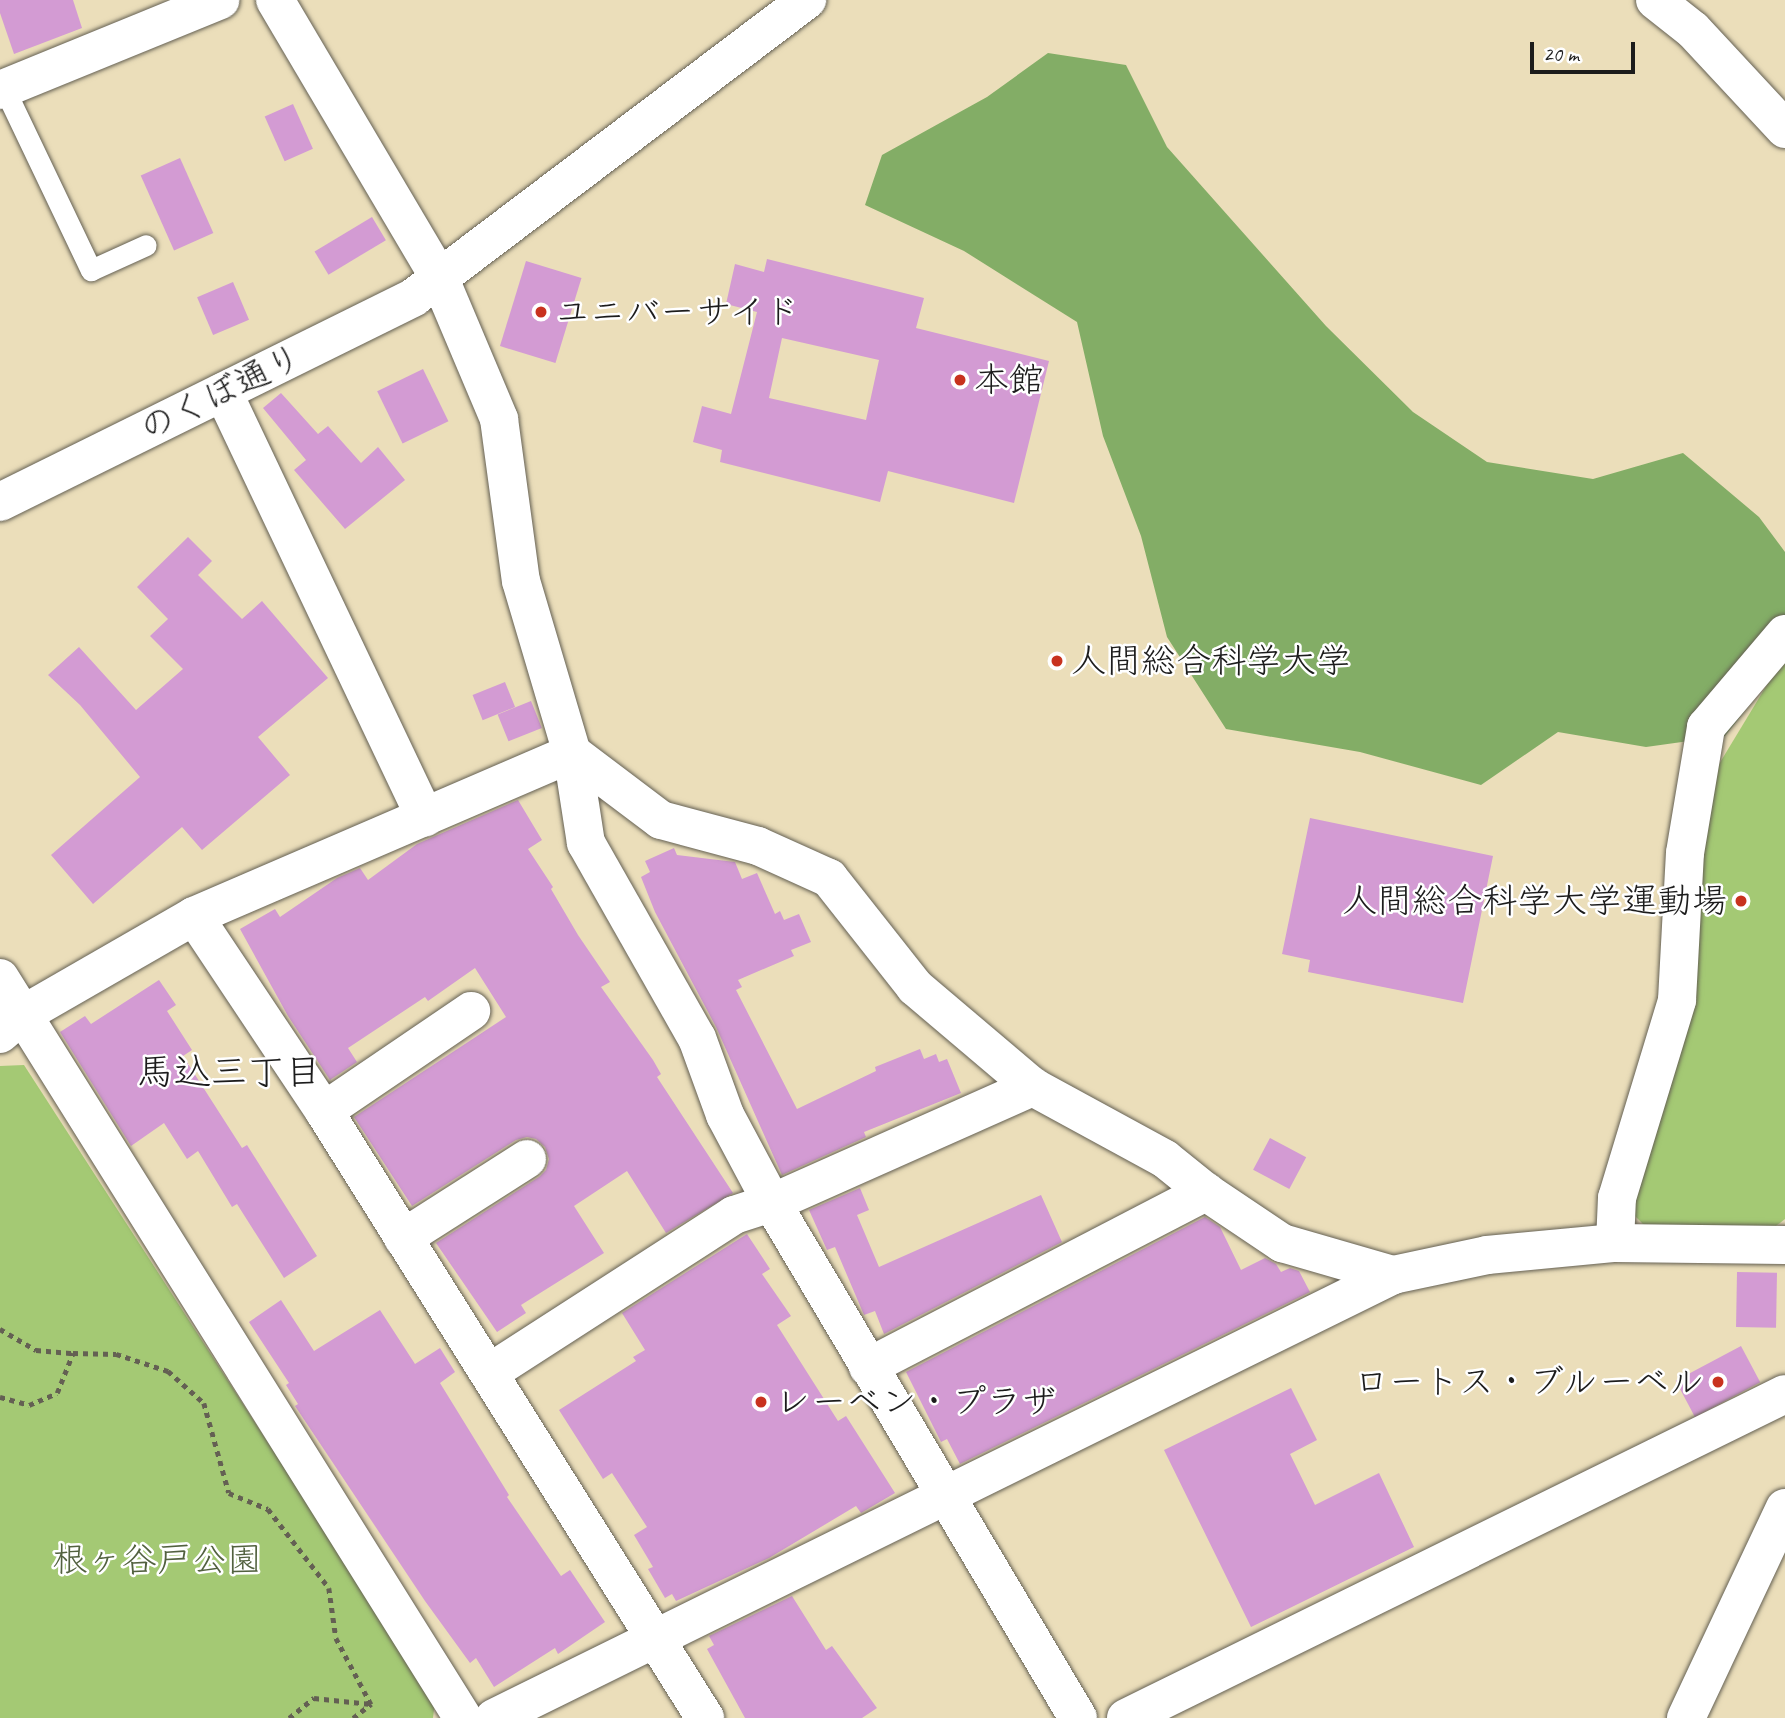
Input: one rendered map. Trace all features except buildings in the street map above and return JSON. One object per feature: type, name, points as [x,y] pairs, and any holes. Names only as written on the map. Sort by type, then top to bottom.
[{"type":"street","points":[[2,89],[220,0]]},
{"type":"street","points":[[275,0],[440,279],[499,419],[521,581],[572,753],[586,843],[697,1038],[725,1115],[772,1203],[868,1367],[948,1495],[1078,1718]]},
{"type":"street","name":"のくぼ通り","points":[[0,502],[414,296],[807,0]]},
{"type":"street","points":[[1655,0],[1693,30],[1785,129]]},
{"type":"street","points":[[223,392],[425,817]]},
{"type":"street","points":[[1615,1243],[1617,1198],[1677,1000],[1685,853],[1706,727],[1785,634]]},
{"type":"street","points":[[11,1024],[194,916],[572,753]]},
{"type":"street","points":[[572,753],[661,820],[758,846],[829,878],[915,987],[1033,1087],[1166,1159],[1206,1192],[1282,1243],[1393,1275]]},
{"type":"street","points":[[194,916],[324,1111],[705,1718]]},
{"type":"street","points":[[0,978],[11,1024],[463,1718]]},
{"type":"street","points":[[324,1111],[471,1011]]},
{"type":"street","points":[[489,1373],[734,1215],[772,1203],[1033,1087]]},
{"type":"street","points":[[403,1238],[527,1159]]},
{"type":"street","points":[[868,1367],[1206,1192]]},
{"type":"street","points":[[494,1718],[1393,1275],[1487,1255],[1615,1243],[1785,1245]]},
{"type":"street","points":[[1126,1718],[1499,1537],[1785,1394]]},
{"type":"street","points":[[1686,1718],[1785,1508]]},
{"type":"lane","points":[[2,89],[91,270],[146,245]]},
{"type":"path","points":[[0,1329],[36,1350],[116,1354],[168,1371],[205,1403],[229,1493],[268,1509],[329,1588],[336,1638],[371,1704]]},
{"type":"path","points":[[0,1397],[29,1405],[57,1393],[73,1353]]},
{"type":"path","points":[[289,1718],[314,1698],[371,1704]]},
{"type":"path","points":[[354,1718],[371,1704]]},
{"type":"green space","points":[[1048,53],[1126,65],[1167,147],[1326,326],[1413,412],[1487,462],[1593,479],[1683,453],[1759,517],[1785,552],[1785,660],[1725,736],[1646,747],[1558,732],[1481,785],[1360,752],[1226,729],[1167,637],[1141,536],[1103,436],[1077,322],[964,251],[865,205],[882,155],[987,97]]},
{"type":"green space","name":"人間総合科学大学運動場","points":[[1785,655],[1785,1219],[1772,1229],[1646,1227],[1632,1213],[1704,789]]},
{"type":"green space","name":"根ヶ谷戸公園","points":[[24,1065],[435,1701],[433,1718],[0,1718],[0,1066]]},
{"type":"place","name":"ユニバーサイド","points":[[541,312]]},
{"type":"place","name":"本館","points":[[960,380]]},
{"type":"place","name":"人間総合科学大学","points":[[1057,661]]},
{"type":"place","name":"人間総合科学大学運動場","points":[[1741,901]]},
{"type":"place","name":"ロートス・ブルーベル","points":[[1718,1382]]},
{"type":"place","name":"レーベン・プラザ","points":[[761,1402]]},
{"type":"district","name":"馬込三丁目","points":[[229,1072]]}]
